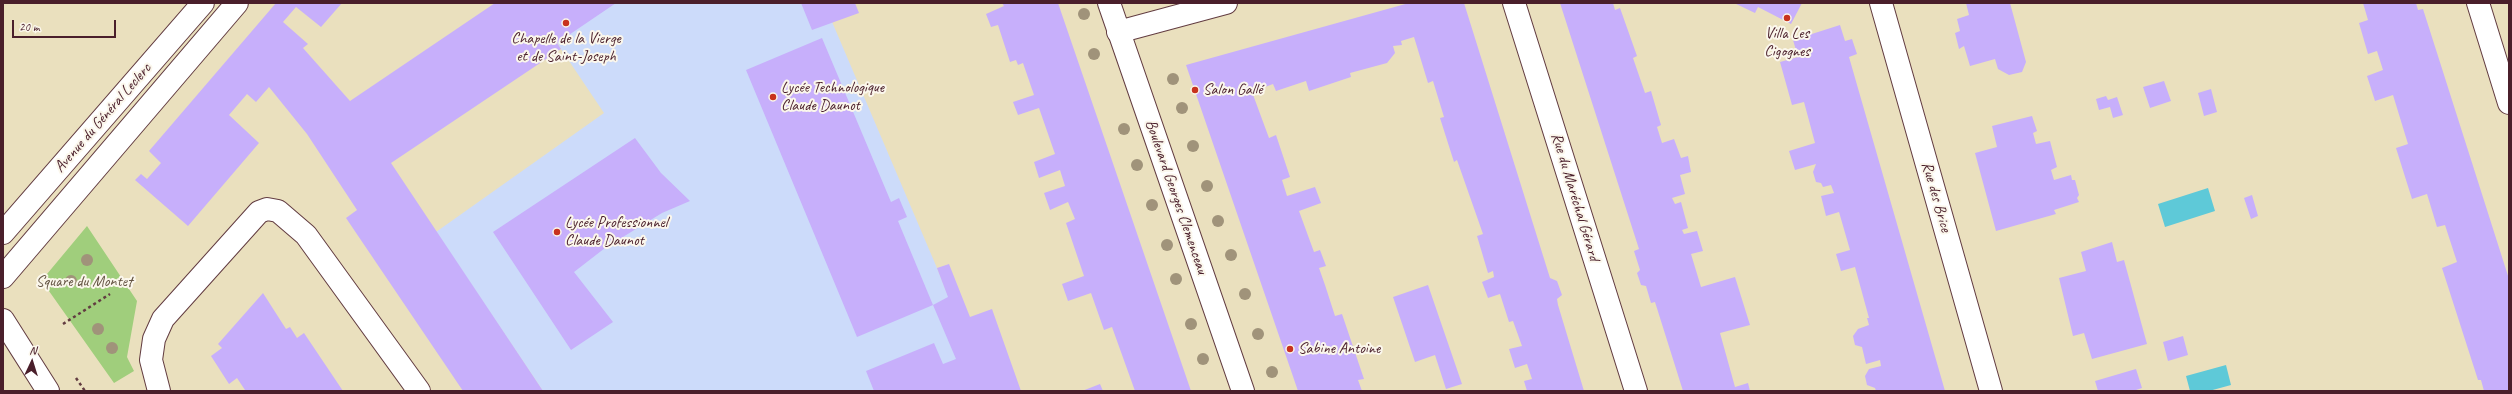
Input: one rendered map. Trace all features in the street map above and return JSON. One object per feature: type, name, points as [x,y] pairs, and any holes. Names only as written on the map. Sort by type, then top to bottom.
[{"type":"street","name":"Avenue du Général Leclerc","points":[[3,233],[203,3]]},
{"type":"street","points":[[3,277],[238,3]]},
{"type":"street","name":"Boulevard Georges Clemenceau","points":[[1109,3],[1243,391]]},
{"type":"street","points":[[1118,32],[1226,3]]},
{"type":"street","name":"Rue du Maréchal Gérard","points":[[1514,3],[1636,391]]},
{"type":"street","name":"Rue des Brice","points":[[1881,3],[1991,391]]},
{"type":"street","points":[[2478,3],[2509,103]]},
{"type":"street","points":[[159,391],[151,360],[154,338],[163,319],[259,212],[267,209],[278,211],[306,235],[419,391]]},
{"type":"street","points":[[3,320],[48,391]]},
{"type":"path","points":[[63,324],[110,294]]},
{"type":"shaded area","points":[[535,3],[824,3],[937,268],[958,321],[981,391],[543,391],[436,232],[604,113],[561,49]]},
{"type":"green space","name":"Square du Montet","points":[[87,226],[137,301],[127,357],[134,371],[114,383],[44,284],[47,274]]},
{"type":"water","points":[[2208,188],[2215,211],[2165,227],[2158,204]]},
{"type":"water","points":[[2226,365],[2231,385],[2209,391],[2190,391],[2186,376]]},
{"type":"building","points":[[276,3],[342,3],[321,27],[296,7],[283,22],[308,44],[303,48],[350,101],[495,3],[616,3],[557,43],[561,49],[391,163],[543,391],[463,391],[346,218],[357,210],[307,134],[269,87],[256,102],[247,94],[229,115],[259,143],[188,226],[135,180],[141,174],[147,179],[161,163],[149,151]]},
{"type":"building","points":[[801,3],[855,3],[859,13],[812,30]]},
{"type":"building","points":[[1002,3],[1058,3],[1191,391],[1135,391],[1112,327],[1104,330],[1091,293],[1068,301],[1062,284],[1084,276],[1066,223],[1075,219],[1068,202],[1050,210],[1044,193],[1065,186],[1060,170],[1039,178],[1034,162],[1055,154],[1039,108],[1018,115],[1013,102],[1034,95],[1023,63],[1018,65],[1016,60],[1010,62],[998,25],[991,27],[986,14],[1004,6]]},
{"type":"building","points":[[1409,3],[1464,3],[1550,278],[1557,281],[1562,295],[1557,299],[1558,305],[1584,391],[1527,391],[1524,381],[1532,379],[1527,364],[1515,368],[1509,349],[1522,346],[1513,321],[1509,322],[1500,294],[1488,298],[1482,282],[1494,277],[1493,271],[1488,273],[1477,236],[1483,234],[1457,160],[1454,162],[1440,118],[1444,117],[1433,81],[1428,83],[1414,37],[1401,41],[1402,45],[1393,46],[1395,53],[1387,63],[1350,73],[1351,77],[1309,91],[1306,81],[1276,91],[1273,84],[1252,92],[1269,138],[1276,135],[1290,177],[1282,180],[1287,196],[1315,187],[1321,203],[1299,211],[1314,252],[1320,250],[1326,266],[1319,268],[1335,316],[1342,314],[1364,379],[1358,380],[1362,391],[1298,391],[1186,65]]},
{"type":"building","points":[[1560,3],[1613,3],[1615,10],[1620,8],[1637,56],[1633,58],[1645,93],[1651,91],[1661,125],[1657,127],[1662,143],[1674,139],[1681,158],[1688,156],[1691,172],[1680,175],[1685,194],[1672,198],[1675,204],[1681,202],[1688,228],[1682,230],[1684,234],[1697,231],[1703,251],[1691,254],[1701,287],[1735,277],[1750,325],[1720,333],[1735,387],[1748,383],[1750,391],[1683,391],[1655,302],[1651,303],[1646,286],[1641,285],[1637,273],[1640,270],[1634,251],[1639,249]]},
{"type":"building","name":"Villa Les Cigognes","points":[[1734,3],[1802,3],[1791,24],[1758,7],[1755,13]]},
{"type":"building","points":[[1966,3],[2010,3],[2026,62],[2022,72],[2009,75],[1998,69],[1995,59],[1970,66],[1964,46],[1959,49],[1955,33],[1960,31],[1957,19],[1969,15]]},
{"type":"building","points":[[2363,3],[2416,3],[2418,10],[2423,9],[2509,279],[2509,391],[2484,391],[2481,380],[2478,380],[2442,268],[2457,262],[2445,225],[2437,227],[2427,194],[2412,199],[2396,148],[2408,144],[2393,95],[2375,101],[2367,76],[2383,70],[2377,51],[2368,54],[2359,23],[2368,20]]},
{"type":"building","points":[[1840,25],[1845,41],[1852,39],[1857,54],[1849,57],[1945,391],[1876,391],[1875,388],[1867,385],[1865,376],[1869,369],[1881,366],[1880,360],[1866,364],[1862,347],[1855,345],[1853,336],[1858,329],[1869,325],[1867,318],[1869,318],[1855,267],[1841,271],[1836,254],[1850,250],[1839,212],[1826,216],[1821,196],[1834,193],[1831,185],[1823,187],[1821,183],[1816,182],[1813,172],[1816,164],[1795,170],[1789,151],[1815,143],[1804,102],[1792,105],[1780,62],[1798,57],[1793,40]]},
{"type":"building","points":[[822,38],[891,202],[899,198],[907,217],[898,221],[933,305],[857,337],[746,70]]},
{"type":"building","points":[[2164,81],[2171,101],[2150,108],[2143,87]]},
{"type":"building","points":[[2211,89],[2217,112],[2204,116],[2198,93]]},
{"type":"building","points":[[2106,96],[2108,100],[2117,97],[2123,115],[2113,118],[2110,107],[2099,110],[2096,99]]},
{"type":"building","points":[[2032,116],[2037,131],[2033,133],[2036,144],[2050,141],[2057,167],[2051,170],[2054,180],[2071,175],[2072,180],[2075,180],[2079,195],[2077,198],[2079,202],[2054,210],[2056,214],[1996,231],[1975,153],[1997,147],[1992,126]]},
{"type":"building","points":[[635,138],[661,173],[690,201],[662,213],[605,248],[574,272],[613,322],[571,350],[493,232]]},
{"type":"building","points":[[2252,195],[2258,216],[2251,219],[2244,198]]},
{"type":"building","points":[[2112,242],[2117,262],[2124,260],[2147,344],[2092,359],[2084,333],[2073,336],[2059,278],[2086,271],[2081,252]]},
{"type":"building","points":[[949,264],[970,317],[992,309],[1021,391],[874,391],[866,371],[934,343],[943,364],[956,359],[933,305],[948,297],[937,268]]},
{"type":"building","points":[[1428,285],[1462,384],[1446,389],[1435,355],[1415,362],[1393,297]]},
{"type":"building","points":[[263,293],[286,329],[290,327],[297,338],[304,333],[343,391],[243,391],[245,390],[237,378],[229,384],[211,356],[222,348],[218,344]]},
{"type":"building","points":[[2183,336],[2188,355],[2168,361],[2163,342]]},
{"type":"building","points":[[2136,369],[2142,388],[2133,391],[2098,391],[2095,381]]},
{"type":"building","points":[[1100,384],[1103,391],[1082,391]]},
{"type":"place","name":"Villa Les Cigognes","points":[[1787,18]]},
{"type":"place","name":"Chapelle de la Vierge et de Saint-Joseph","points":[[566,23]]},
{"type":"place","name":"Salon Gallé","points":[[1195,90]]},
{"type":"place","name":"Lycée Technologique Claude Daunot","points":[[773,97]]},
{"type":"place","name":"Lycée Professionnel Claude Daunot","points":[[557,232]]},
{"type":"place","name":"Sabine Antoine","points":[[1290,349]]}]
